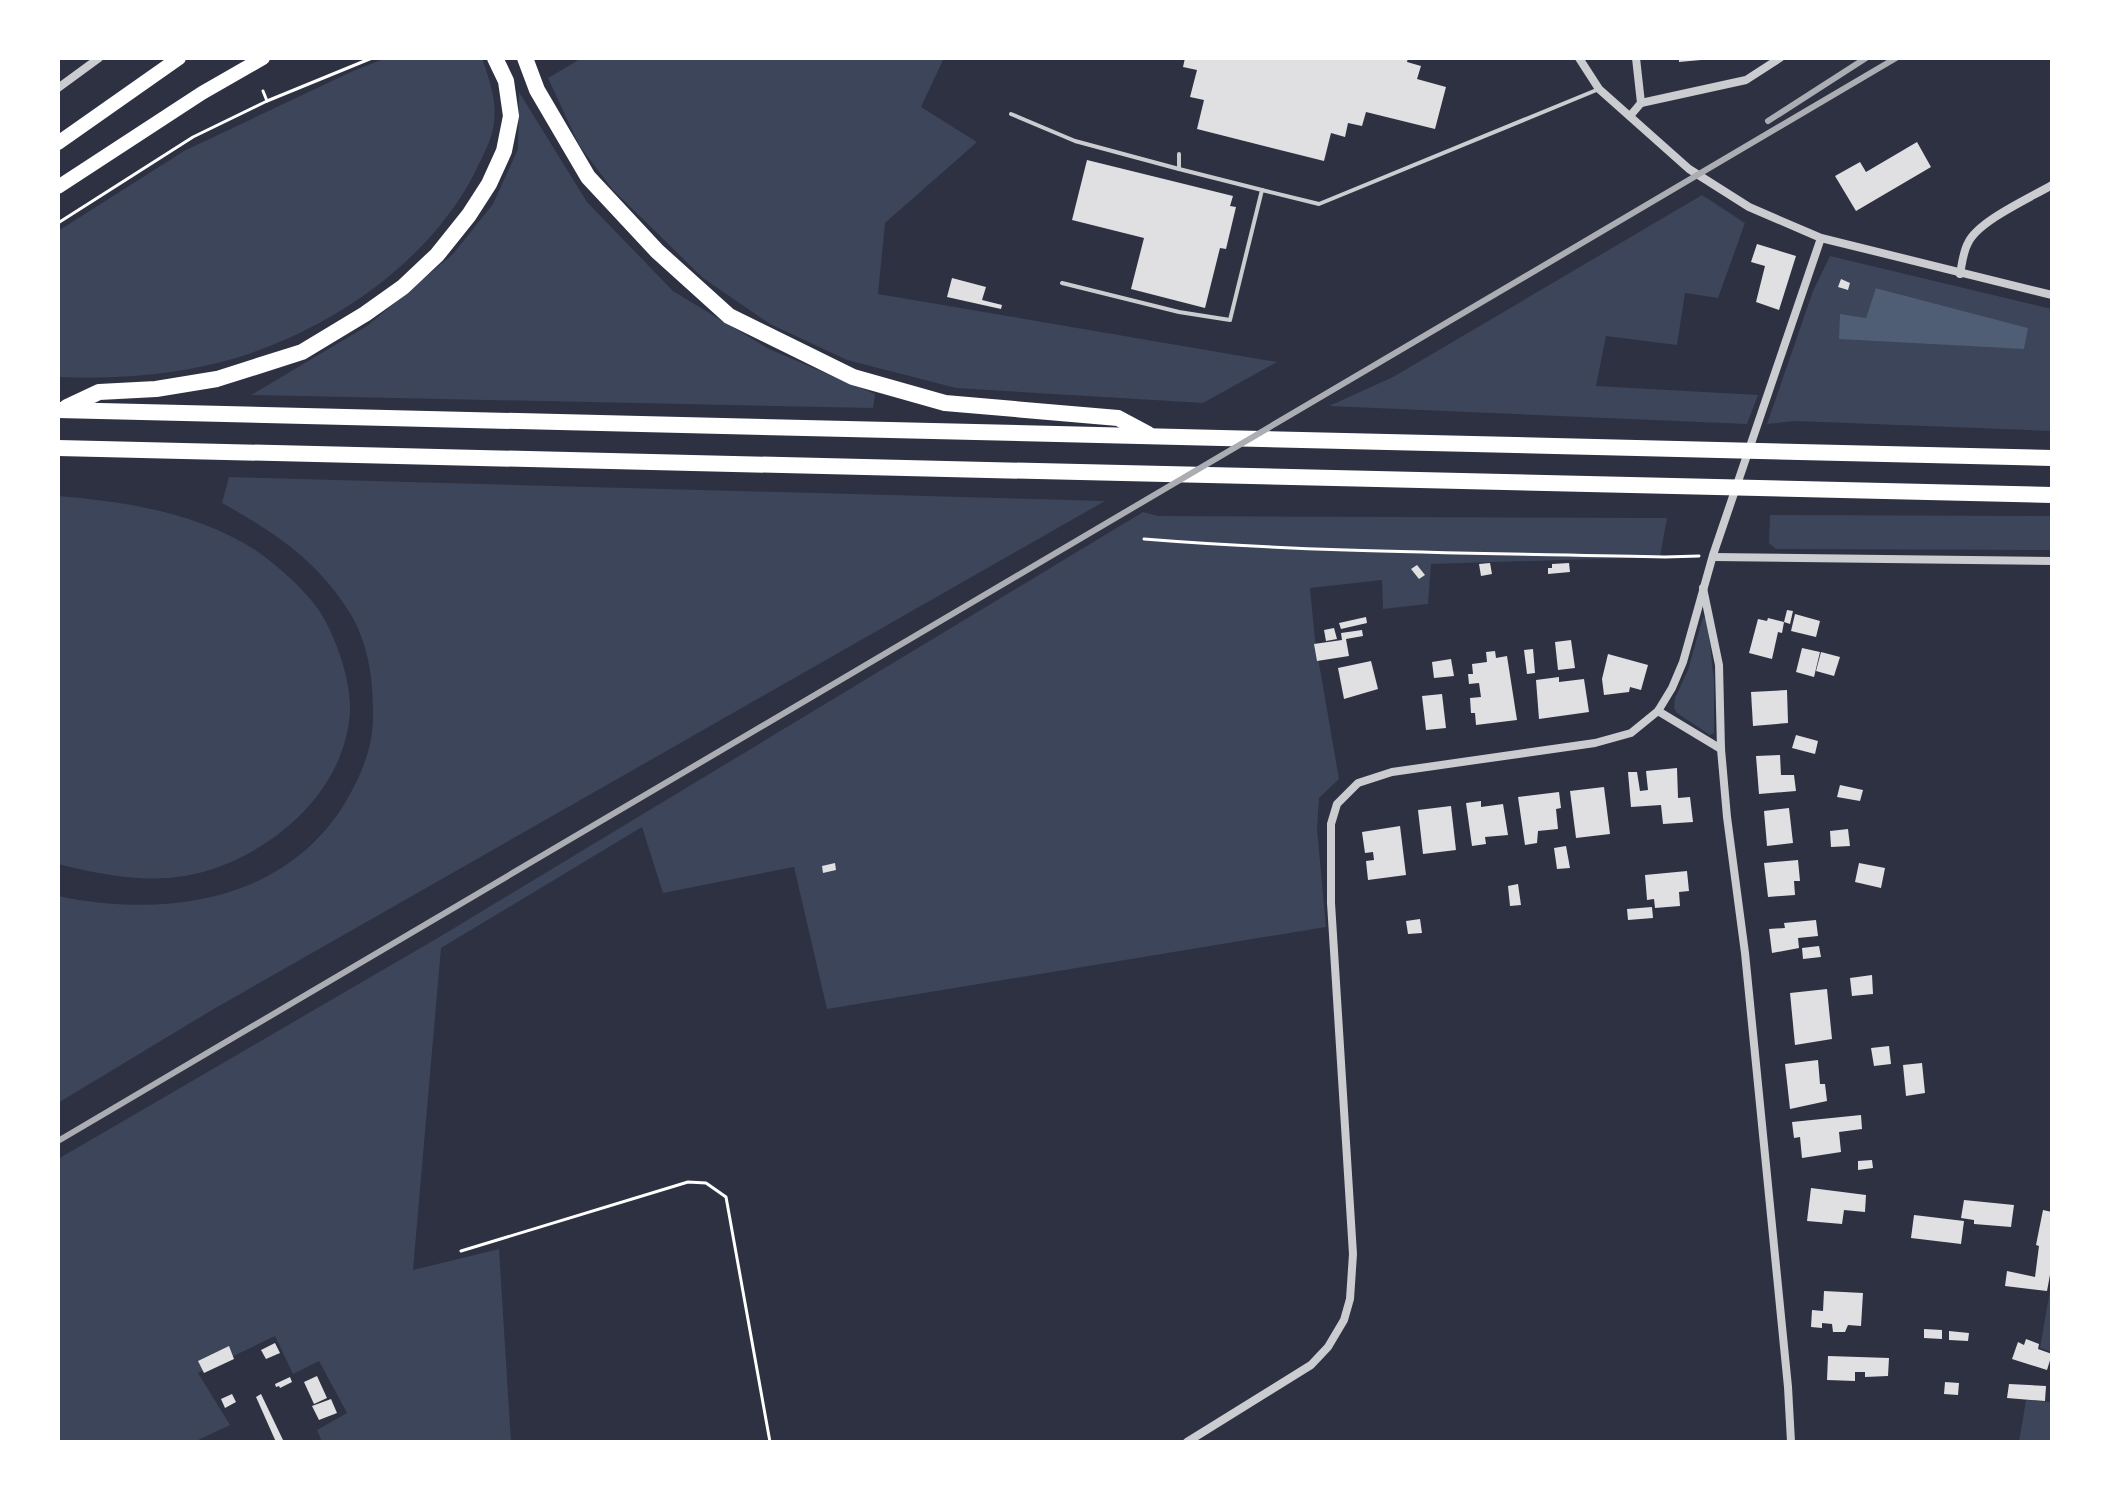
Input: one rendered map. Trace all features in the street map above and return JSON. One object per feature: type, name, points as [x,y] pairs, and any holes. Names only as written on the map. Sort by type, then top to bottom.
[{"type":"highway","points":[[60,410],[99,392],[156,389],[217,379],[302,352],[403,287],[437,255],[469,215],[489,184],[504,151],[511,116],[506,81],[495,58]]},
{"type":"highway","points":[[525,58],[537,90],[588,177],[657,251],[729,316],[853,377],[945,403],[1118,418],[1153,437]]},
{"type":"highway","points":[[60,410],[2052,458]]},
{"type":"highway","points":[[58,448],[2052,495]]},
{"type":"main road","points":[[58,143],[179,58]]},
{"type":"main road","points":[[58,187],[202,93],[263,58]]},
{"type":"street","points":[[58,88],[99,58]]},
{"type":"street","points":[[1579,58],[1599,89],[1698,176],[1749,207],[1821,238],[2052,295]]},
{"type":"street","points":[[1636,58],[1641,103]]},
{"type":"street","points":[[1630,116],[1641,103],[1746,80],[1780,58]]},
{"type":"street","points":[[1960,274],[1972,235],[2052,185]]},
{"type":"street","points":[[1187,1442],[1311,1365],[1328,1347],[1344,1320],[1350,1299],[1353,1254],[1331,903],[1331,824],[1337,804],[1358,783],[1392,772],[1595,743],[1631,733],[1658,711],[1683,662],[1713,556],[1821,238]]},
{"type":"street","points":[[1713,556],[2052,561]]},
{"type":"street","points":[[1703,588],[1719,665],[1721,749],[1727,817],[1745,953],[1791,1442]]},
{"type":"street","points":[[1658,711],[1721,749]]},
{"type":"lane","points":[[1011,114],[1075,141],[1319,204],[1599,89]]},
{"type":"lane","points":[[1179,154],[1179,169]]},
{"type":"lane","points":[[1062,283],[1179,312],[1230,320],[1262,190]]},
{"type":"path","points":[[58,223],[193,137],[267,101],[372,58]]},
{"type":"path","points":[[263,91],[267,101]]},
{"type":"path","points":[[1144,539],[1415,552],[1713,556]]},
{"type":"path","points":[[461,1251],[688,1182],[706,1183],[726,1197],[770,1442]]},
{"type":"shaded area","points":[[386,58],[482,58],[493,98],[493,129],[477,168],[459,200],[412,256],[354,302],[323,321],[257,351],[209,365],[159,374],[58,377],[58,231],[184,151]]},
{"type":"shaded area","points":[[582,58],[944,58],[921,107],[977,142],[885,223],[878,294],[1277,362],[1203,403],[956,388],[847,360],[770,324],[703,278],[612,189],[579,145],[548,78]]},
{"type":"shaded area","points":[[519,92],[587,202],[673,291],[769,349],[875,394],[873,408],[251,395],[367,326],[453,254],[493,204],[518,149]]},
{"type":"shaded area","points":[[1702,195],[1745,223],[1718,298],[1685,293],[1677,345],[1606,336],[1596,386],[1758,395],[1747,424],[1329,406],[1393,377]]},
{"type":"shaded area","points":[[1830,256],[2052,309],[2052,431],[1796,421],[1767,424],[1813,291]],"holes":[[[1877,288],[2027,328],[2024,348],[1840,315],[1866,318]]]},
{"type":"shaded area","points":[[1876,288],[2028,328],[2024,349],[1839,339],[1840,314],[1866,318]]},
{"type":"shaded area","points":[[229,477],[1105,501],[212,1010],[58,1103],[58,896],[139,905],[179,903],[218,895],[255,882],[289,863],[319,837],[345,803],[369,748],[373,724],[372,686],[365,648],[356,624],[337,594],[309,562],[260,525],[222,503]]},
{"type":"shaded area","points":[[58,496],[137,506],[214,528],[276,566],[306,594],[324,619],[341,659],[348,687],[350,712],[345,743],[333,771],[316,797],[295,820],[243,856],[214,868],[169,878],[121,876],[58,864]]},
{"type":"shaded area","points":[[1143,512],[1158,516],[1667,518],[1660,557],[1431,564],[1428,604],[1383,609],[1382,580],[1310,588],[1315,640],[1339,779],[1319,798],[1317,829],[1326,927],[827,1009],[794,867],[663,893],[642,827],[441,948],[413,1270],[499,1249],[511,1442],[322,1442],[317,1430],[347,1413],[319,1361],[293,1374],[275,1336],[198,1373],[230,1425],[194,1442],[58,1442],[58,1159],[441,936]]},
{"type":"shaded area","points":[[1770,515],[2052,516],[2052,550],[1776,549],[1769,543]]},
{"type":"shaded area","points":[[1703,617],[1707,619],[1714,681],[1714,733],[1710,735],[1674,708]]},
{"type":"shaded area","points":[[2052,1279],[2052,1352],[2040,1348]]},
{"type":"shaded area","points":[[2026,1400],[2052,1402],[2052,1442],[2019,1442]]},
{"type":"building","points":[[1185,58],[1408,58],[1407,62],[1421,66],[1417,79],[1446,87],[1435,129],[1366,112],[1362,126],[1348,123],[1345,137],[1331,133],[1324,161],[1197,129],[1204,100],[1190,97],[1197,70],[1183,67]]},
{"type":"building","points":[[1679,58],[1700,58],[1701,60],[1679,62]]},
{"type":"building","points":[[1917,142],[1931,167],[1856,211],[1835,176],[1860,162],[1866,172]]},
{"type":"building","points":[[1087,160],[1233,196],[1230,206],[1236,207],[1226,249],[1220,248],[1205,308],[1131,289],[1144,238],[1072,220]]},
{"type":"building","points":[[1757,244],[1796,256],[1779,310],[1756,302],[1765,266],[1751,262]]},
{"type":"building","points":[[952,278],[986,287],[982,300],[1002,305],[1001,309],[947,297]]},
{"type":"building","points":[[1841,279],[1850,283],[1848,290],[1838,287]]},
{"type":"building","points":[[1490,563],[1492,574],[1481,576],[1479,564]]},
{"type":"building","points":[[1569,563],[1570,572],[1548,574],[1552,564]]},
{"type":"building","points":[[1417,565],[1425,575],[1419,579],[1411,569]]},
{"type":"building","points":[[1787,610],[1793,611],[1790,624],[1784,622]]},
{"type":"building","points":[[1795,614],[1820,621],[1816,637],[1791,631]]},
{"type":"building","points":[[1366,617],[1367,623],[1341,629],[1339,623]]},
{"type":"building","points":[[1768,618],[1784,622],[1782,633],[1778,632],[1772,659],[1749,653],[1758,619],[1767,621]]},
{"type":"building","points":[[1334,628],[1337,639],[1326,641],[1324,630]]},
{"type":"building","points":[[1362,630],[1363,636],[1346,639],[1349,656],[1317,661],[1314,644],[1342,640],[1341,633]]},
{"type":"building","points":[[1571,640],[1575,668],[1558,670],[1555,642]]},
{"type":"building","points":[[1802,648],[1820,652],[1814,677],[1796,672]]},
{"type":"building","points":[[1533,649],[1535,673],[1527,674],[1524,650]]},
{"type":"building","points":[[1495,651],[1496,658],[1507,656],[1517,720],[1476,725],[1470,698],[1481,697],[1479,683],[1469,684],[1468,674],[1473,674],[1472,664],[1487,662],[1486,652]]},
{"type":"building","points":[[1821,652],[1840,657],[1834,676],[1816,671]]},
{"type":"building","points":[[1608,654],[1648,665],[1641,690],[1630,687],[1629,692],[1604,695],[1602,679]]},
{"type":"building","points":[[1451,659],[1454,676],[1434,678],[1432,662]]},
{"type":"building","points":[[1371,661],[1378,689],[1344,699],[1338,668]]},
{"type":"building","points":[[1559,677],[1559,682],[1584,679],[1589,712],[1539,719],[1536,680]]},
{"type":"building","points":[[1787,690],[1788,723],[1753,726],[1751,692]]},
{"type":"building","points":[[1442,694],[1446,728],[1426,730],[1422,696]]},
{"type":"building","points":[[1796,735],[1818,741],[1815,754],[1792,748]]},
{"type":"building","points":[[1780,755],[1781,775],[1794,775],[1796,791],[1759,794],[1756,756]]},
{"type":"building","points":[[1677,768],[1678,798],[1690,797],[1693,822],[1663,824],[1661,805],[1631,807],[1628,772],[1637,772],[1640,791],[1648,790],[1646,771]]},
{"type":"building","points":[[1840,785],[1863,790],[1860,801],[1837,797]]},
{"type":"building","points":[[1604,787],[1610,834],[1576,838],[1570,791]]},
{"type":"building","points":[[1559,792],[1561,808],[1556,809],[1558,829],[1538,831],[1537,843],[1525,845],[1518,797]]},
{"type":"building","points":[[1481,801],[1481,807],[1503,804],[1508,835],[1485,837],[1486,844],[1472,846],[1466,803]]},
{"type":"building","points":[[1451,806],[1456,850],[1423,854],[1418,810]]},
{"type":"building","points":[[1789,808],[1793,843],[1767,846],[1764,811]]},
{"type":"building","points":[[1400,826],[1406,875],[1368,880],[1366,861],[1374,860],[1373,852],[1365,853],[1362,832]]},
{"type":"building","points":[[1848,829],[1850,846],[1831,847],[1830,831]]},
{"type":"building","points":[[1566,846],[1570,868],[1557,869],[1554,848]]},
{"type":"building","points":[[1798,860],[1800,881],[1794,881],[1795,895],[1768,897],[1764,863]]},
{"type":"building","points":[[835,863],[836,870],[823,873],[822,866]]},
{"type":"building","points":[[1859,863],[1885,868],[1881,888],[1855,882]]},
{"type":"building","points":[[1687,871],[1689,891],[1679,892],[1680,906],[1655,908],[1654,899],[1647,900],[1645,875]]},
{"type":"building","points":[[1518,884],[1521,905],[1510,906],[1508,886]]},
{"type":"building","points":[[1652,907],[1653,918],[1628,920],[1627,909]]},
{"type":"building","points":[[1420,919],[1422,933],[1408,934],[1406,921]]},
{"type":"building","points":[[1816,920],[1818,936],[1798,938],[1799,948],[1772,953],[1769,929],[1785,928],[1784,923]]},
{"type":"building","points":[[1819,946],[1821,957],[1803,959],[1802,948]]},
{"type":"building","points":[[1872,975],[1873,994],[1852,996],[1850,978]]},
{"type":"building","points":[[1827,989],[1832,1039],[1795,1045],[1790,993]]},
{"type":"building","points":[[1889,1046],[1891,1064],[1874,1066],[1871,1048]]},
{"type":"building","points":[[1818,1060],[1820,1084],[1825,1084],[1827,1101],[1790,1109],[1785,1064]]},
{"type":"building","points":[[1922,1063],[1925,1093],[1906,1096],[1903,1065]]},
{"type":"building","points":[[1861,1115],[1862,1129],[1839,1132],[1841,1152],[1802,1158],[1800,1137],[1794,1138],[1792,1122]]},
{"type":"building","points":[[1872,1160],[1873,1168],[1858,1170],[1858,1161]]},
{"type":"building","points":[[1811,1188],[1866,1195],[1865,1212],[1844,1210],[1842,1224],[1807,1221]]},
{"type":"building","points":[[1964,1200],[2014,1205],[2011,1227],[1974,1224],[1974,1220],[1961,1218]]},
{"type":"building","points":[[2043,1210],[2052,1212],[2052,1264],[2047,1291],[2005,1286],[2007,1271],[2035,1277],[2039,1246],[2036,1245]]},
{"type":"building","points":[[1914,1215],[1964,1221],[1961,1244],[1911,1238]]},
{"type":"building","points":[[1824,1291],[1863,1293],[1861,1326],[1848,1325],[1845,1332],[1833,1332],[1832,1324],[1822,1323],[1822,1328],[1811,1327],[1812,1310],[1823,1311]]},
{"type":"building","points":[[1924,1329],[1942,1330],[1942,1339],[1924,1338]]},
{"type":"building","points":[[1949,1331],[1969,1333],[1968,1341],[1949,1340]]},
{"type":"building","points":[[2026,1339],[2039,1344],[2038,1349],[2052,1354],[2047,1370],[2012,1359],[2018,1342],[2024,1345]]},
{"type":"building","points":[[275,1343],[280,1353],[266,1359],[261,1350]]},
{"type":"building","points":[[229,1346],[234,1359],[204,1373],[198,1361]]},
{"type":"building","points":[[1828,1356],[1889,1358],[1888,1376],[1865,1377],[1865,1372],[1855,1372],[1855,1381],[1827,1380]]},
{"type":"building","points":[[317,1376],[327,1398],[314,1404],[304,1382]]},
{"type":"building","points":[[290,1377],[292,1382],[276,1387],[275,1384]]},
{"type":"building","points":[[1945,1382],[1959,1383],[1958,1395],[1944,1394]]},
{"type":"building","points":[[2009,1384],[2046,1386],[2045,1401],[2007,1398]]},
{"type":"building","points":[[232,1394],[236,1402],[225,1408],[221,1399]]},
{"type":"building","points":[[261,1394],[283,1442],[276,1442],[256,1397]]},
{"type":"building","points":[[331,1399],[337,1413],[319,1420],[312,1406]]},
{"type":"railway","points":[[1768,121],[1866,58]]},
{"type":"railway","points":[[58,1141],[1896,58]]}]
